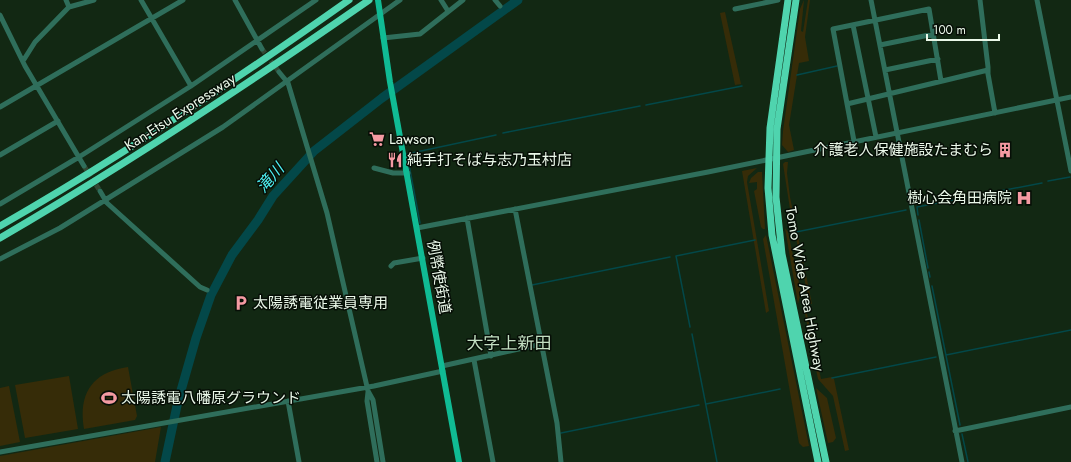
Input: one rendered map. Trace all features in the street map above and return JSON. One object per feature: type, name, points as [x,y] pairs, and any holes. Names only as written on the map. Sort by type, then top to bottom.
[{"type":"highway","name":"Kan-Etsu Expressway","points":[[0,226],[143,139],[266,59],[349,0]]},
{"type":"highway","name":"Kan-Etsu Expressway","points":[[0,238],[66,200],[199,116],[369,0]]},
{"type":"highway","name":"Tomo Wide Area Highway","points":[[788,0],[772,112],[768,159],[768,188],[772,235],[818,462]]},
{"type":"highway","name":"Tomo Wide Area Highway","points":[[796,0],[780,108],[776,158],[776,197],[782,254],[826,462]]},
{"type":"main road","name":"例幣使街道","points":[[378,0],[390,85],[408,173],[459,462]]},
{"type":"street","points":[[66,0],[69,7]]},
{"type":"street","points":[[23,61],[35,42],[69,7],[94,0]]},
{"type":"street","points":[[141,0],[191,86]]},
{"type":"street","points":[[0,106],[183,0]]},
{"type":"street","points":[[235,0],[262,49]]},
{"type":"street","points":[[0,204],[79,157],[191,86],[316,0]]},
{"type":"street","points":[[0,258],[55,230],[106,200],[223,126],[400,0]]},
{"type":"street","points":[[441,0],[448,12]]},
{"type":"street","points":[[383,38],[420,34],[463,0]]},
{"type":"street","points":[[495,0],[500,6]]},
{"type":"street","points":[[735,9],[778,0]]},
{"type":"street","points":[[871,0],[905,181],[962,462]]},
{"type":"street","points":[[980,0],[988,70],[995,113]]},
{"type":"street","points":[[1037,0],[1071,171]]},
{"type":"street","points":[[854,141],[832,30],[929,9],[941,81]]},
{"type":"street","points":[[0,15],[23,61],[84,166]]},
{"type":"street","points":[[853,25],[876,137]]},
{"type":"street","points":[[880,45],[934,34]]},
{"type":"street","points":[[885,70],[938,59]]},
{"type":"street","points":[[847,104],[988,70]]},
{"type":"street","points":[[279,72],[286,81],[328,215],[367,389],[367,401],[377,462]]},
{"type":"street","points":[[417,228],[776,158],[1071,97]]},
{"type":"street","points":[[0,155],[58,121]]},
{"type":"street","points":[[374,168],[393,173],[408,173]]},
{"type":"street","points":[[100,191],[106,200],[189,277],[207,290]]},
{"type":"street","points":[[515,209],[557,423],[561,462]]},
{"type":"street","points":[[467,218],[491,356]]},
{"type":"street","points":[[391,266],[394,263],[423,258]]},
{"type":"street","points":[[0,452],[288,401],[367,389],[474,360],[541,344]]},
{"type":"street","points":[[474,360],[493,462]]},
{"type":"street","points":[[367,389],[372,400],[384,462]]},
{"type":"street","points":[[288,401],[299,462]]},
{"type":"street","points":[[955,430],[1071,407]]},
{"type":"shaded area","points":[[804,0],[801,31],[803,32],[808,0],[810,0],[805,37],[809,61],[799,63],[789,125],[794,150],[788,152],[782,145],[783,131],[800,9]]},
{"type":"shaded area","points":[[725,12],[741,84],[735,85],[720,13]]},
{"type":"shaded area","points":[[788,162],[787,173],[790,197],[812,304],[805,303],[807,292],[790,209],[783,164]]},
{"type":"shaded area","points":[[757,168],[748,176],[747,182],[769,311],[766,313],[742,171]]},
{"type":"shaded area","points":[[758,172],[762,172],[765,229],[761,227],[754,191],[757,189],[757,182],[749,183],[751,178]]},
{"type":"shaded area","points":[[785,228],[788,232],[801,292],[798,304]]},
{"type":"shaded area","points":[[766,235],[809,446],[803,447],[799,443],[763,239]]},
{"type":"shaded area","points":[[804,309],[806,309],[821,379],[832,377],[834,379],[849,450],[845,451],[833,396],[818,379]]},
{"type":"shaded area","name":"太陽誘電八幡原グラウンド","points":[[128,367],[137,416],[135,420],[84,429],[83,405],[90,387],[105,374]]},
{"type":"shaded area","points":[[69,376],[78,429],[25,438],[15,385]]},
{"type":"shaded area","points":[[9,386],[20,442],[0,446],[0,388]]},
{"type":"shaded area","points":[[816,388],[827,398],[836,438],[833,442],[828,443]]},
{"type":"shaded area","points":[[161,427],[155,462],[0,462],[0,456]]},
{"type":"waterway","name":"滝川","points":[[165,462],[178,401],[196,338],[211,295],[232,255],[258,220],[273,196],[314,151],[382,98],[518,0]]},
{"type":"waterway","points":[[797,75],[837,66]]},
{"type":"waterway","points":[[646,105],[742,86]]},
{"type":"waterway","points":[[503,133],[640,106]]},
{"type":"waterway","points":[[420,223],[407,154],[496,135]]},
{"type":"waterway","points":[[1048,181],[1070,177]]},
{"type":"waterway","points":[[918,215],[917,207],[1042,183]]},
{"type":"waterway","points":[[796,232],[906,210]]},
{"type":"waterway","points":[[919,220],[928,268]]},
{"type":"waterway","points":[[690,327],[676,256],[755,240]]},
{"type":"waterway","points":[[532,285],[670,257]]},
{"type":"waterway","points":[[929,272],[930,277]]},
{"type":"waterway","points":[[932,286],[960,425]]},
{"type":"waterway","points":[[946,355],[1071,330]]},
{"type":"waterway","points":[[692,334],[717,462]]},
{"type":"waterway","points":[[832,378],[936,357]]},
{"type":"waterway","points":[[706,404],[780,389]]},
{"type":"waterway","points":[[561,433],[699,405]]},
{"type":"waterway","points":[[962,434],[968,462]]},
{"type":"tunnel","points":[[262,49],[279,72]]},
{"type":"tunnel","points":[[84,166],[100,191]]},
{"type":"place","name":"Lawson","points":[[377,139]]},
{"type":"place","name":"介護老人保健施設たまむら","points":[[1005,150]]},
{"type":"place","name":"純手打そば与志乃玉村店","points":[[395,160]]},
{"type":"place","name":"樹心会角田病院","points":[[1024,198]]},
{"type":"place","name":"太陽誘電従業員専用","points":[[241,303]]},
{"type":"place","name":"太陽誘電八幡原グラウンド","points":[[109,398]]},
{"type":"district","name":"大字上新田","points":[[509,343]]}]
